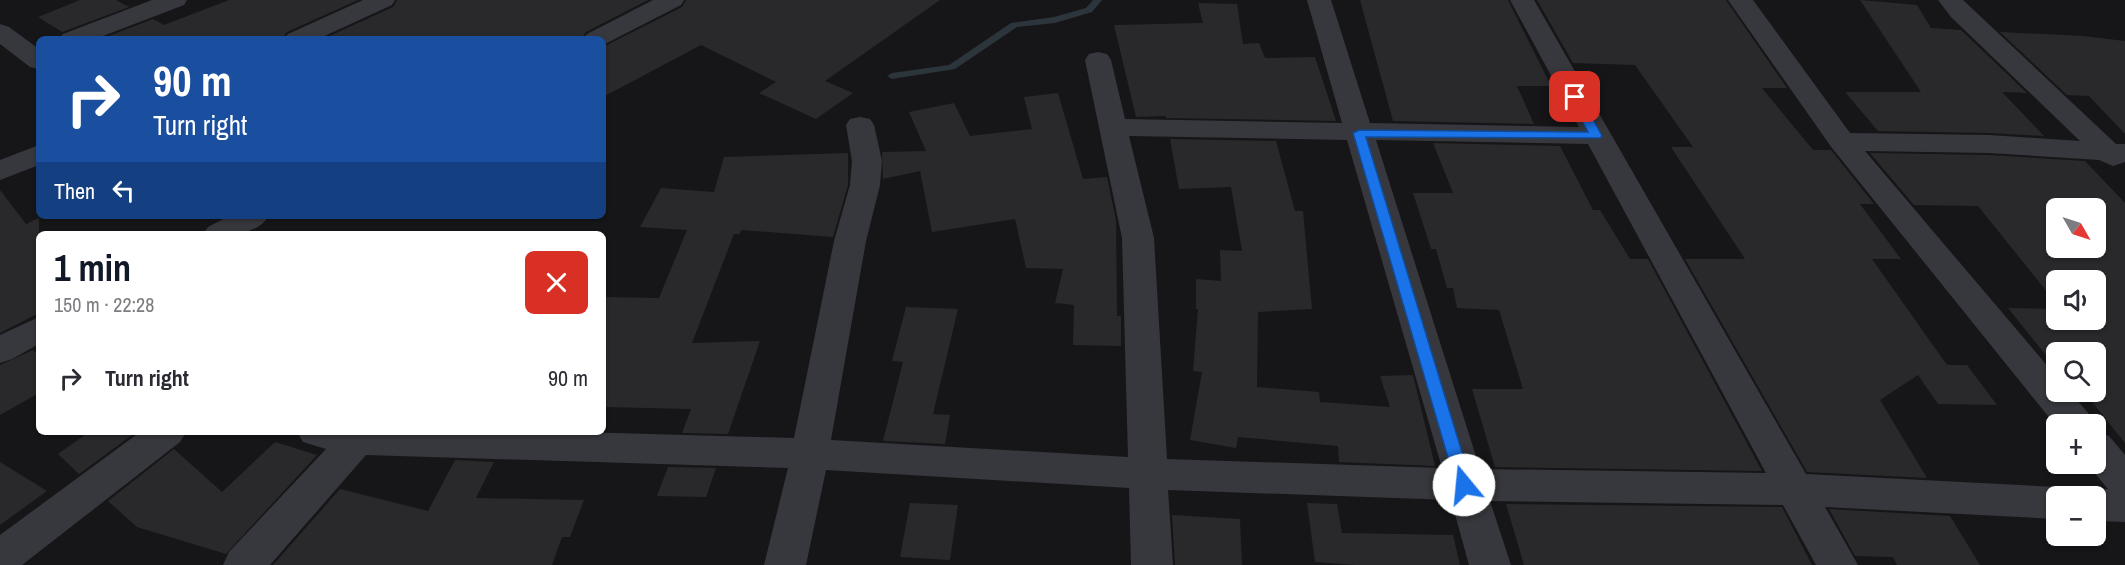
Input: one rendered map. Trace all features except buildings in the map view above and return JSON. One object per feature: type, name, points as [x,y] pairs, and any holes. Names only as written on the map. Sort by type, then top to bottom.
[{"type":"street","points":[[80,36],[176,0]]},
{"type":"street","points":[[304,36],[383,0]]},
{"type":"street","points":[[602,36],[672,0]]},
{"type":"street","points":[[1319,0],[1490,565]]},
{"type":"street","points":[[1522,0],[1837,565]]},
{"type":"street","points":[[1740,0],[1842,142],[2068,414]]},
{"type":"street","points":[[1950,0],[1960,12],[2119,158]]},
{"type":"street","points":[[0,32],[36,56]]},
{"type":"street","points":[[0,66],[36,56]]},
{"type":"street","points":[[1098,60],[1138,238],[1150,474],[1152,565]]},
{"type":"street","points":[[785,565],[810,454],[850,241],[865,185],[867,161],[860,125]]},
{"type":"street","points":[[1113,127],[1596,136]]},
{"type":"street","points":[[1842,142],[1989,144],[2119,158]]},
{"type":"street","points":[[0,171],[36,155]]},
{"type":"street","points":[[0,350],[36,331]]},
{"type":"street","points":[[0,558],[162,435]]},
{"type":"street","points":[[331,435],[357,440],[810,454],[1150,474],[1464,485],[1794,489],[2046,502]]},
{"type":"street","points":[[244,565],[357,440]]},
{"type":"street","points":[[2106,459],[2125,482]]},
{"type":"street","points":[[2106,505],[2125,506]]},
{"type":"waterway","points":[[892,76],[952,67],[1014,25],[1055,20],[1089,10],[1098,0]]},
{"type":"route","points":[[1464,485],[1359,133],[1596,136],[1575,97]]}]
